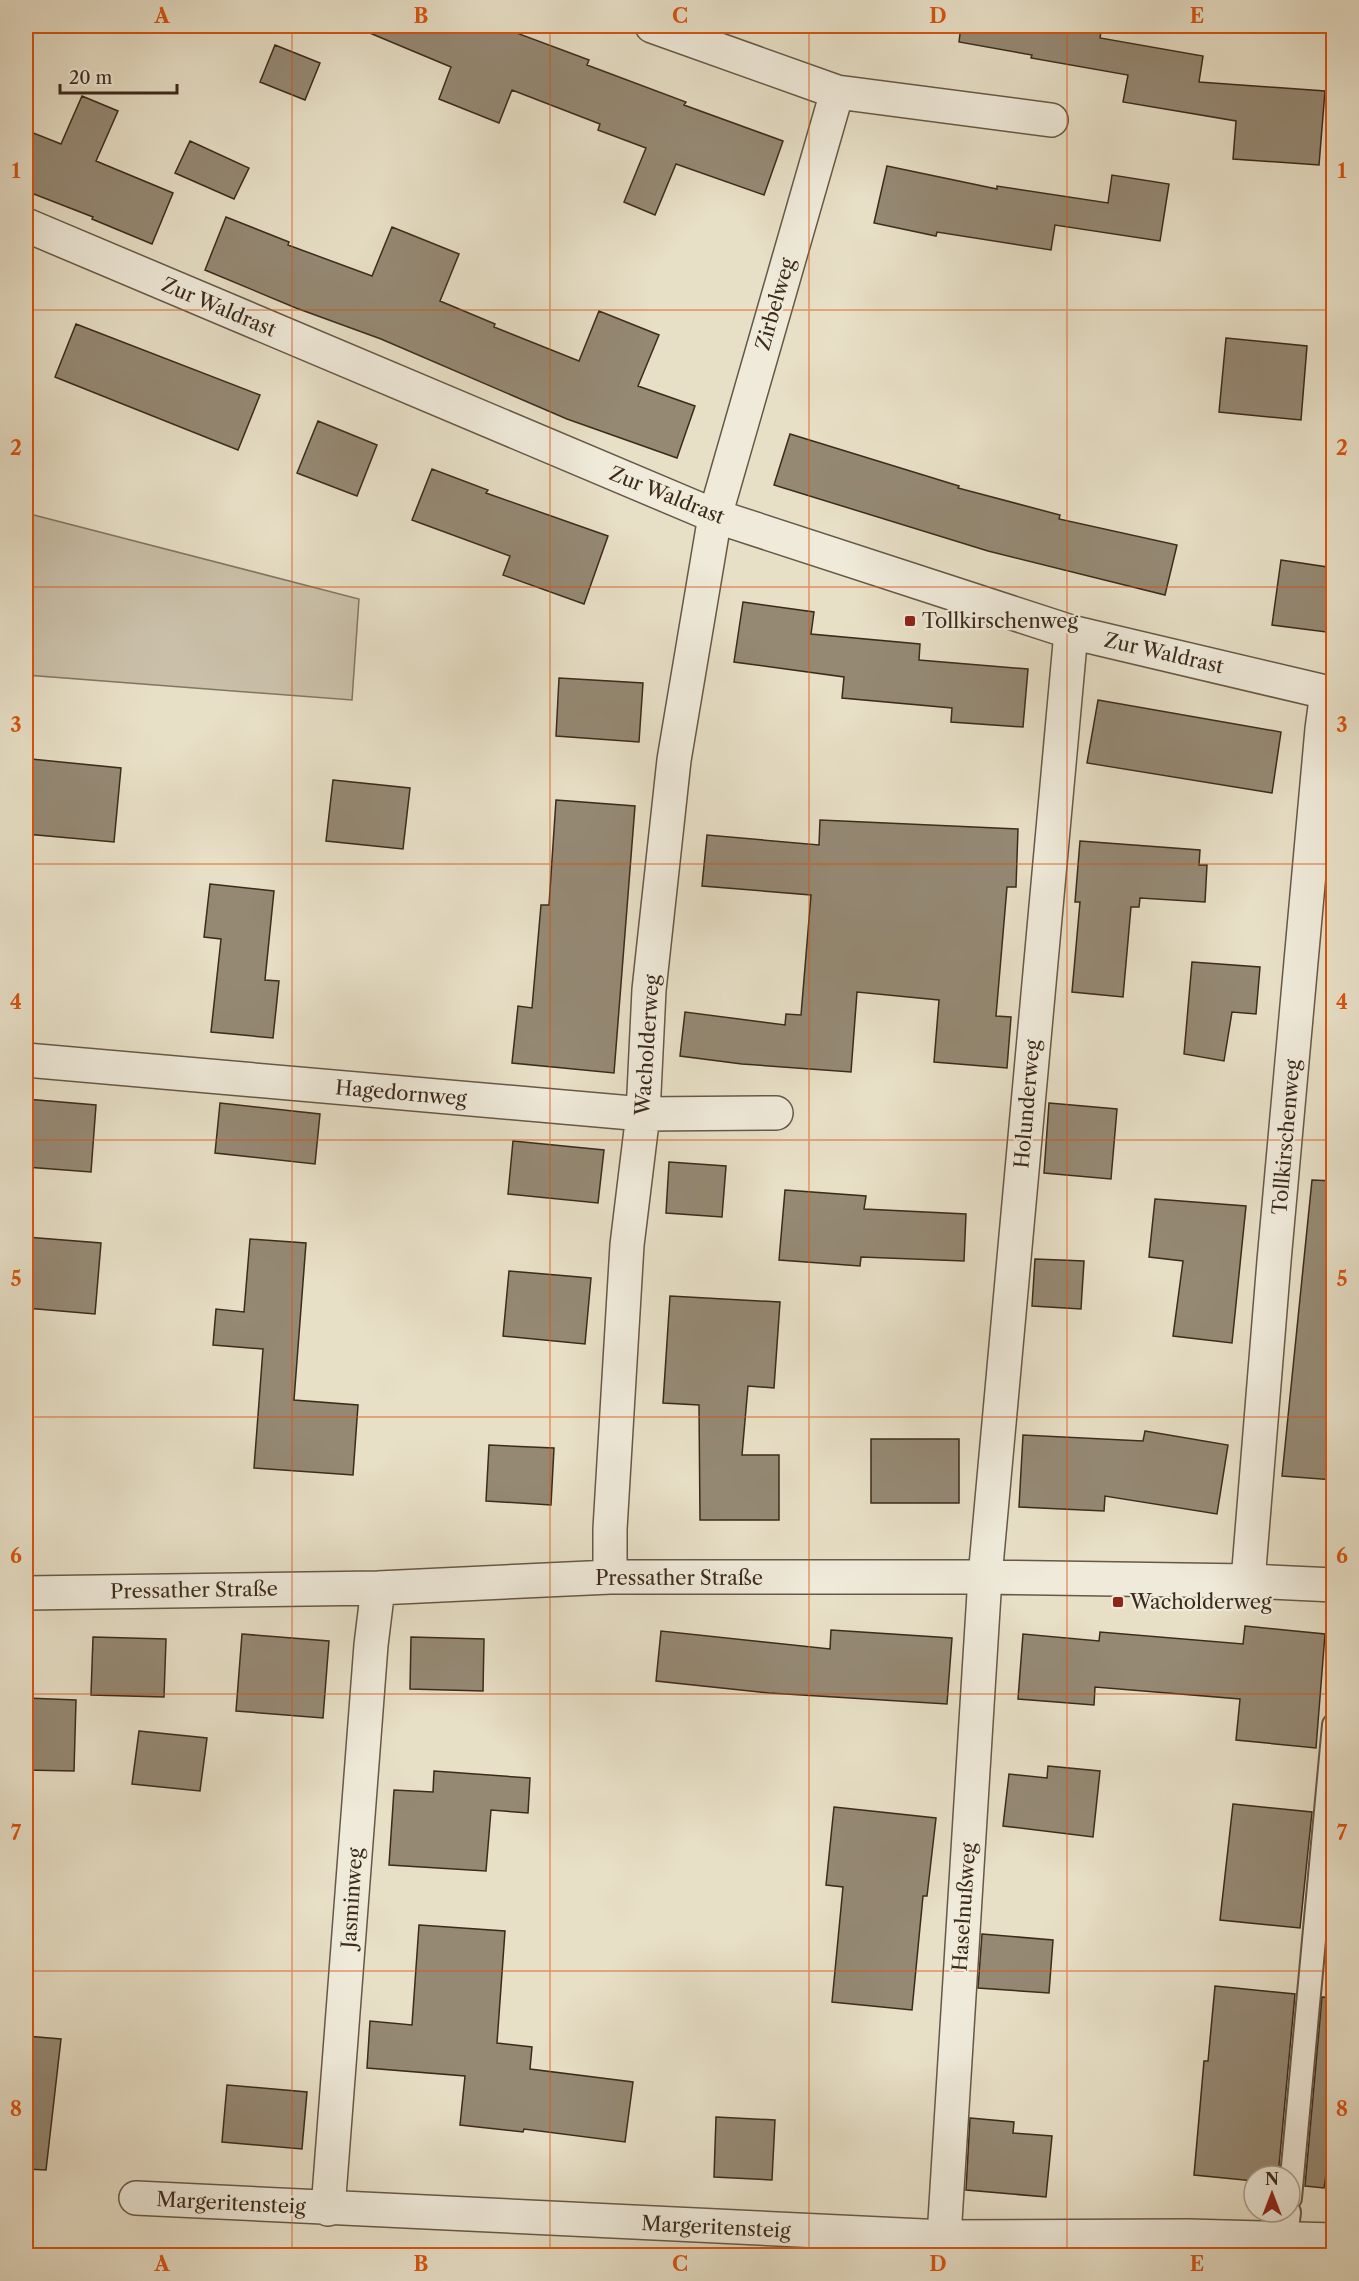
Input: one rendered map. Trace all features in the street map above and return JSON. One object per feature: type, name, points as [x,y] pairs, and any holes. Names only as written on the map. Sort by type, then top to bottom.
[{"type":"street","points":[[652,26],[837,93],[1051,120]]},
{"type":"street","name":"Zirbelweg","points":[[715,516],[837,93]]},
{"type":"street","name":"Zur Waldrast","points":[[26,225],[715,516],[1071,632],[1330,693]]},
{"type":"street","name":"Wacholderweg","points":[[610,1577],[610,1529],[627,1245],[643,1114],[649,990],[674,760],[715,516]]},
{"type":"street","name":"Holunderweg","points":[[985,1577],[1071,632]]},
{"type":"street","name":"Tollkirschenweg","points":[[1248,1581],[1322,729],[1330,693]]},
{"type":"street","name":"Hagedornweg","points":[[26,1060],[643,1114],[776,1113]]},
{"type":"street","name":"Pressather Straße","points":[[26,1593],[378,1588],[610,1577],[985,1577],[1248,1581],[1334,1585]]},
{"type":"street","name":"Haselnußweg","points":[[944,2237],[985,1577]]},
{"type":"street","name":"Jasminweg","points":[[328,2209],[371,1644],[378,1588]]},
{"type":"street","name":"Margeritensteig","points":[[136,2198],[944,2237],[1188,2236],[1288,2225],[1334,2240]]},
{"type":"lane","points":[[1293,2164],[1334,1725]]},
{"type":"shaded area","points":[[26,513],[359,599],[352,700],[26,675]]},
{"type":"building","points":[[353,26],[498,26],[589,60],[587,65],[686,102],[684,105],[783,141],[764,195],[676,164],[655,215],[624,202],[646,148],[598,130],[600,124],[512,90],[499,123],[439,99],[451,67]]},
{"type":"building","points":[[961,26],[1102,26],[1100,38],[1203,56],[1199,82],[1325,91],[1319,165],[1233,159],[1236,121],[1123,102],[1128,75],[1031,58],[1032,55],[959,42]]},
{"type":"building","points":[[275,45],[320,63],[305,100],[260,82]]},
{"type":"building","points":[[82,96],[118,111],[96,161],[173,193],[152,244],[92,219],[93,217],[26,191],[26,130],[61,144]]},
{"type":"building","points":[[190,141],[249,168],[234,199],[175,173]]},
{"type":"building","points":[[887,166],[997,189],[997,186],[1108,203],[1112,175],[1169,184],[1160,241],[1055,225],[1051,250],[937,232],[936,236],[874,223]]},
{"type":"building","points":[[226,217],[289,242],[288,245],[372,276],[392,227],[459,254],[440,301],[495,324],[494,327],[579,361],[599,311],[659,335],[638,386],[695,406],[677,458],[567,419],[381,339],[296,308],[205,270]]},
{"type":"building","points":[[76,324],[260,395],[238,450],[55,377]]},
{"type":"building","points":[[1226,338],[1307,346],[1301,420],[1219,412]]},
{"type":"building","points":[[318,421],[377,445],[357,496],[297,473]]},
{"type":"building","points":[[790,434],[959,486],[958,488],[1060,515],[1059,519],[1177,545],[1165,595],[988,551],[774,485]]},
{"type":"building","points":[[432,469],[488,490],[486,493],[608,536],[584,604],[503,575],[510,556],[412,520]]},
{"type":"building","points":[[1281,560],[1334,568],[1334,633],[1272,625]]},
{"type":"building","points":[[743,602],[814,612],[811,634],[920,644],[919,660],[1028,669],[1023,727],[951,722],[952,708],[842,698],[844,677],[734,662]]},
{"type":"building","points":[[559,678],[643,683],[639,742],[556,736]]},
{"type":"building","points":[[1098,700],[1281,732],[1272,793],[1087,763]]},
{"type":"building","points":[[31,759],[121,768],[114,842],[26,834]]},
{"type":"building","points":[[333,780],[410,788],[403,849],[326,841]]},
{"type":"building","points":[[556,800],[635,806],[614,1073],[512,1063],[518,1006],[532,1008],[541,905],[549,905]]},
{"type":"building","points":[[820,820],[1018,829],[1016,887],[1007,887],[996,1016],[1011,1017],[1007,1068],[934,1062],[939,1000],[857,992],[851,1072],[742,1064],[680,1056],[685,1012],[785,1025],[786,1014],[801,1015],[811,895],[702,886],[707,835],[819,845]]},
{"type":"building","points":[[1080,841],[1200,850],[1199,865],[1207,865],[1205,902],[1140,898],[1139,907],[1131,907],[1123,997],[1072,992],[1080,902],[1075,902]]},
{"type":"building","points":[[210,884],[274,891],[265,980],[279,981],[273,1038],[211,1032],[221,939],[204,937]]},
{"type":"building","points":[[1192,962],[1260,967],[1256,1014],[1232,1012],[1224,1061],[1184,1054]]},
{"type":"building","points":[[26,1099],[96,1105],[91,1172],[26,1167]]},
{"type":"building","points":[[220,1103],[320,1114],[315,1164],[215,1153]]},
{"type":"building","points":[[1049,1103],[1117,1109],[1111,1179],[1044,1173]]},
{"type":"building","points":[[513,1141],[604,1150],[598,1203],[508,1194]]},
{"type":"building","points":[[669,1162],[726,1166],[722,1217],[666,1213]]},
{"type":"building","points":[[1312,1180],[1334,1181],[1334,1480],[1282,1476]]},
{"type":"building","points":[[785,1190],[866,1196],[864,1209],[966,1214],[964,1261],[861,1257],[860,1266],[779,1260]]},
{"type":"building","points":[[1155,1199],[1246,1206],[1232,1343],[1173,1336],[1183,1261],[1149,1257]]},
{"type":"building","points":[[26,1237],[101,1243],[95,1314],[26,1308]]},
{"type":"building","points":[[250,1239],[306,1243],[294,1400],[358,1405],[353,1475],[254,1468],[263,1349],[213,1345],[216,1309],[244,1312]]},
{"type":"building","points":[[1035,1259],[1084,1261],[1081,1309],[1032,1306]]},
{"type":"building","points":[[509,1271],[591,1278],[585,1344],[503,1336]]},
{"type":"building","points":[[670,1296],[780,1302],[774,1388],[748,1386],[742,1455],[779,1455],[779,1520],[700,1520],[699,1405],[663,1403]]},
{"type":"building","points":[[1145,1431],[1228,1445],[1217,1514],[1105,1496],[1104,1511],[1019,1507],[1023,1435],[1143,1441]]},
{"type":"building","points":[[871,1439],[959,1439],[959,1503],[871,1503]]},
{"type":"building","points":[[489,1445],[554,1448],[551,1505],[486,1501]]},
{"type":"building","points":[[1245,1626],[1325,1634],[1316,1748],[1236,1740],[1240,1699],[1095,1687],[1094,1705],[1018,1699],[1023,1634],[1099,1641],[1100,1632],[1243,1644]]},
{"type":"building","points":[[831,1630],[952,1638],[947,1704],[769,1693],[656,1681],[661,1631],[830,1649]]},
{"type":"building","points":[[242,1634],[329,1641],[323,1718],[236,1711]]},
{"type":"building","points":[[93,1637],[166,1639],[164,1697],[91,1695]]},
{"type":"building","points":[[411,1637],[484,1639],[483,1691],[410,1689]]},
{"type":"building","points":[[26,1698],[76,1700],[74,1771],[26,1770]]},
{"type":"building","points":[[139,1731],[207,1738],[200,1791],[132,1784]]},
{"type":"building","points":[[1048,1766],[1100,1771],[1093,1837],[1003,1826],[1009,1774],[1047,1778]]},
{"type":"building","points":[[434,1771],[530,1778],[528,1813],[491,1810],[486,1871],[389,1865],[394,1790],[433,1792]]},
{"type":"building","points":[[1233,1804],[1312,1812],[1300,1928],[1220,1920]]},
{"type":"building","points":[[834,1807],[936,1818],[927,1896],[923,1896],[912,2010],[832,2002],[843,1887],[826,1885]]},
{"type":"building","points":[[419,1925],[505,1931],[497,2043],[532,2047],[530,2069],[633,2082],[625,2142],[524,2129],[523,2132],[460,2125],[465,2076],[367,2068],[370,2021],[412,2025]]},
{"type":"building","points":[[982,1934],[1053,1940],[1049,1993],[978,1988]]},
{"type":"building","points":[[1215,1986],[1295,1994],[1279,2164],[1242,2164],[1242,2180],[1194,2175],[1204,2061],[1208,2061]]},
{"type":"building","points":[[1322,1997],[1334,1998],[1334,2121],[1324,2188],[1305,2186]]},
{"type":"building","points":[[26,2036],[61,2039],[46,2170],[26,2169]]},
{"type":"building","points":[[227,2085],[307,2092],[302,2149],[222,2142]]},
{"type":"building","points":[[716,2117],[775,2120],[772,2180],[714,2177]]},
{"type":"building","points":[[970,2118],[1014,2122],[1013,2133],[1052,2136],[1046,2197],[966,2190]]},
{"type":"place","name":"Tollkirschenweg","points":[[910,621]]},
{"type":"place","name":"Wacholderweg","points":[[1118,1602]]}]
